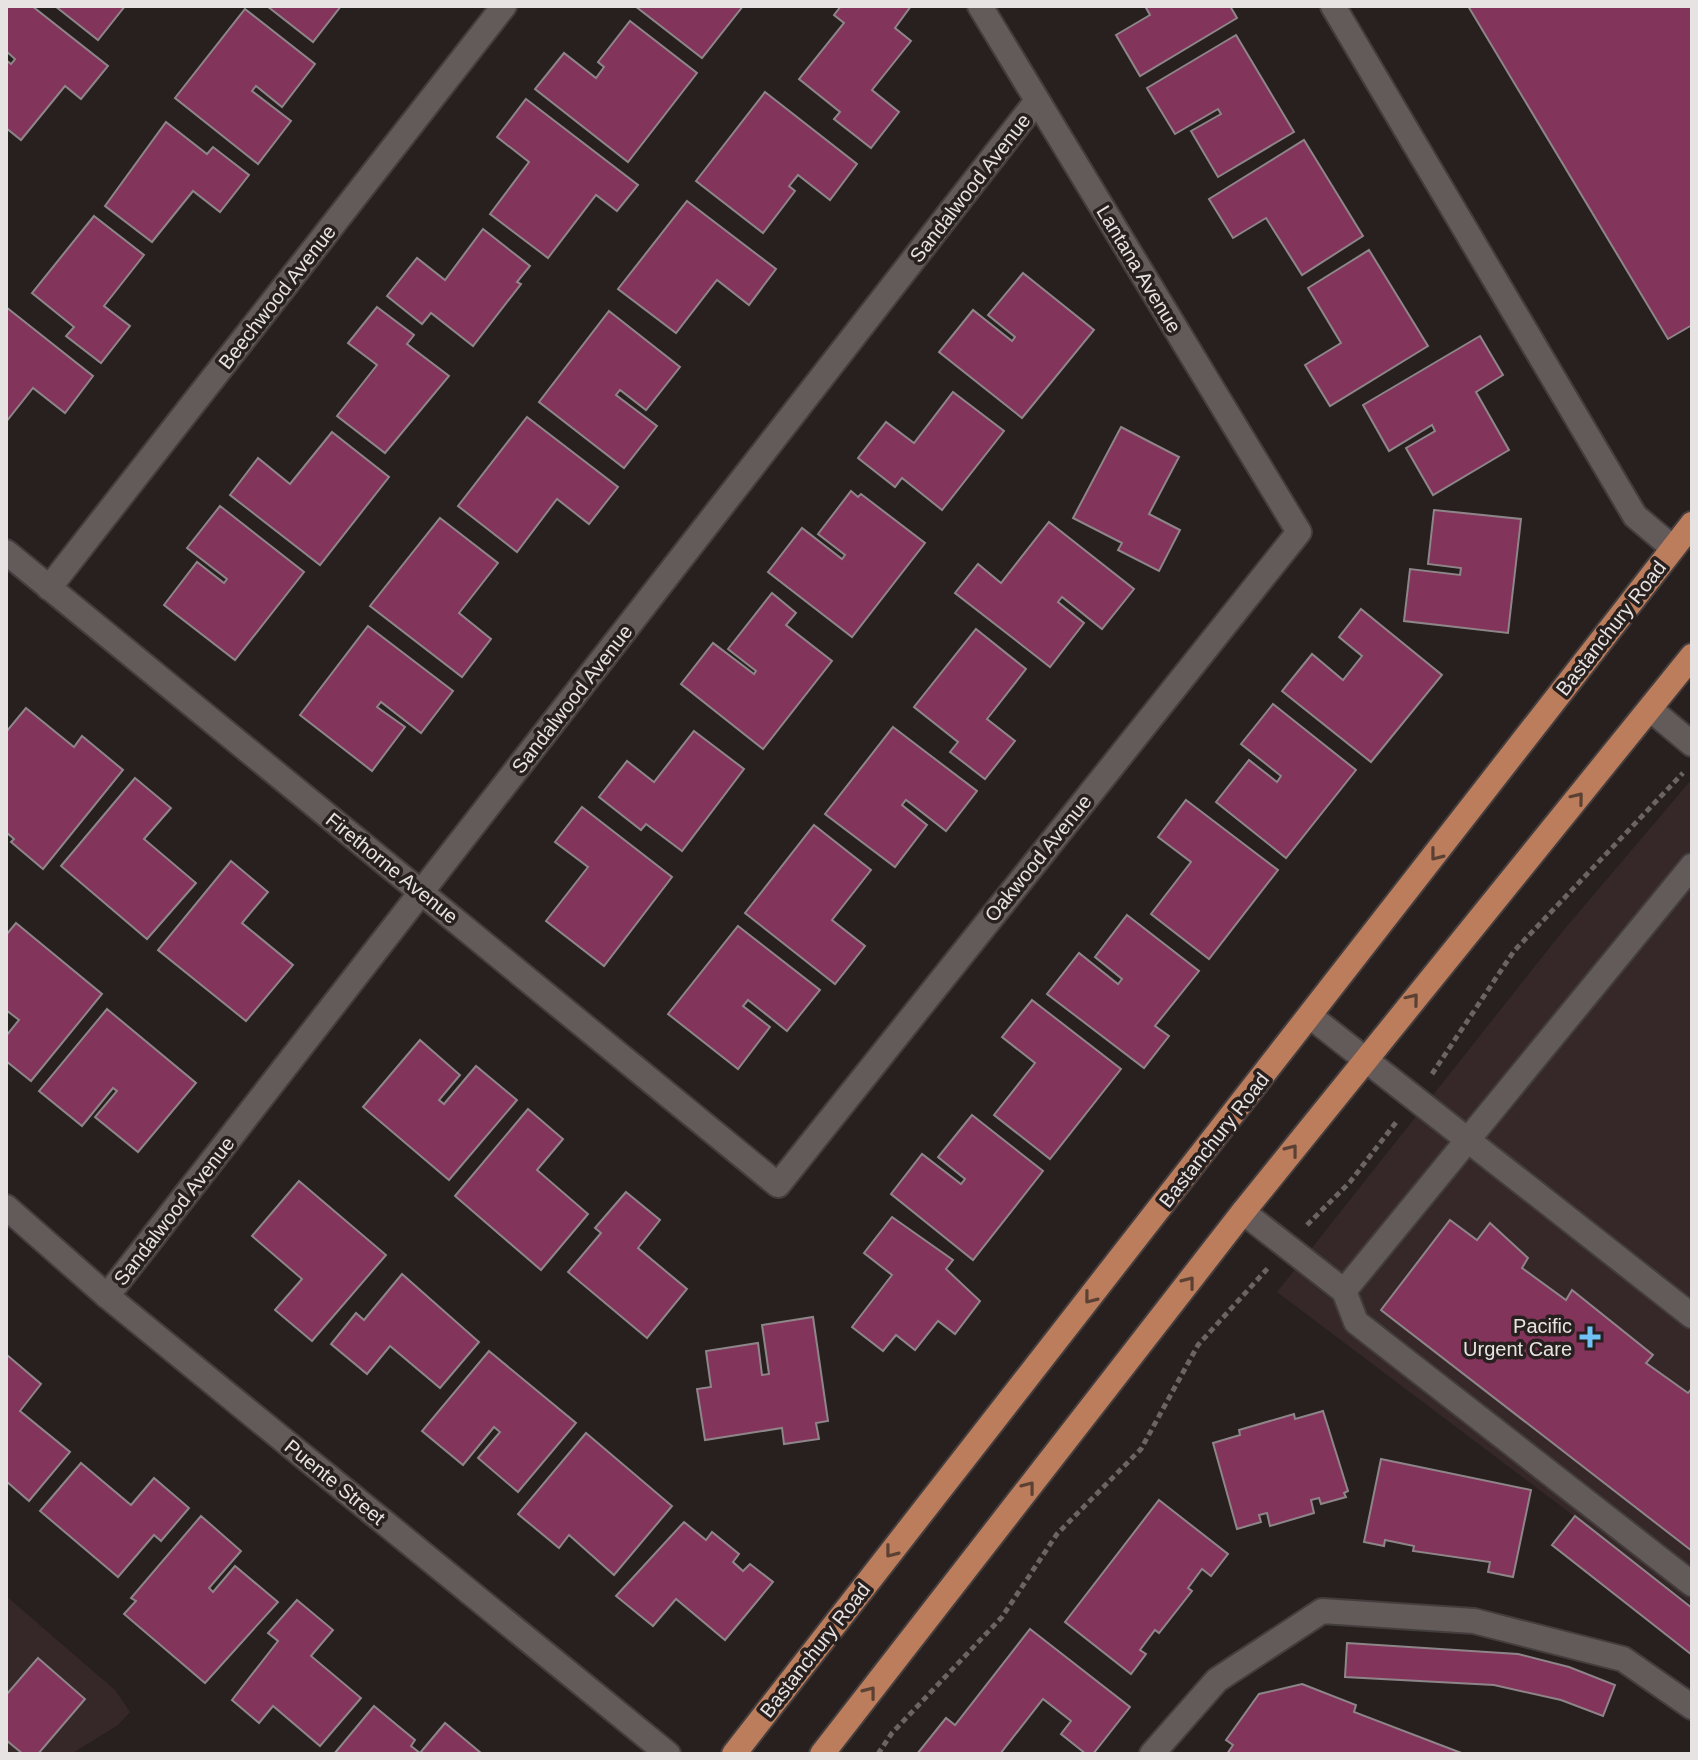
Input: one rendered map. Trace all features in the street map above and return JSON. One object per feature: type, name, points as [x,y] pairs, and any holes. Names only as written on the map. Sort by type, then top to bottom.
[{"type":"main road","name":"Bastanchury Road","points":[[734,1754],[1692,524]]},
{"type":"main road","points":[[822,1754],[1364,1059],[1692,656]]},
{"type":"street","name":"Beechwood Avenue","points":[[49,588],[504,6]]},
{"type":"street","name":"Lantana Avenue","points":[[980,6],[1299,532]]},
{"type":"street","points":[[1333,6],[1635,516],[1673,548]]},
{"type":"street","name":"Sandalwood Avenue","points":[[107,1296],[1036,102]]},
{"type":"street","name":"Oakwood Avenue","points":[[778,1185],[1299,532]]},
{"type":"street","name":"Firethorne Avenue","points":[[6,552],[778,1185]]},
{"type":"street","points":[[1650,709],[1692,744]]},
{"type":"street","points":[[1344,1291],[1692,866]]},
{"type":"street","points":[[1310,1016],[1692,1316]]},
{"type":"street","name":"Puente Street","points":[[6,1207],[107,1296],[668,1754]]},
{"type":"street","points":[[1243,1212],[1344,1291],[1356,1322],[1692,1584]]},
{"type":"street","points":[[1152,1754],[1217,1680],[1322,1611],[1474,1621],[1623,1659],[1692,1707]]},
{"type":"shaded area","points":[[1692,779],[1692,1605],[1277,1292],[1562,932]]},
{"type":"shaded area","points":[[6,1596],[115,1690],[130,1712],[118,1725],[71,1754],[6,1754]]},
{"type":"building","points":[[6,6],[32,6],[108,66],[81,99],[65,86],[21,140],[6,128],[6,60],[11,64],[15,59],[6,51]]},
{"type":"building","points":[[55,6],[125,6],[98,40]]},
{"type":"building","points":[[267,6],[341,6],[313,42]]},
{"type":"building","points":[[635,6],[743,6],[702,58]]},
{"type":"building","points":[[841,6],[911,6],[895,28],[911,41],[872,90],[899,112],[871,148],[834,119],[840,112],[799,79],[844,23],[834,15]]},
{"type":"building","points":[[1145,6],[1230,6],[1237,18],[1140,76],[1116,35],[1150,15]]},
{"type":"building","points":[[1468,6],[1692,6],[1692,325],[1668,339]]},
{"type":"building","points":[[245,9],[315,64],[282,107],[256,86],[252,91],[291,121],[258,164],[175,98]]},
{"type":"building","points":[[630,21],[697,73],[628,162],[535,89],[564,53],[596,78],[604,67],[598,62]]},
{"type":"building","points":[[1236,35],[1294,132],[1218,177],[1191,131],[1221,114],[1218,109],[1175,134],[1147,88]]},
{"type":"building","points":[[765,92],[857,164],[830,200],[798,175],[789,186],[795,191],[763,233],[696,181]]},
{"type":"building","points":[[526,99],[638,185],[617,211],[596,195],[548,258],[490,214],[529,162],[497,137]]},
{"type":"building","points":[[166,122],[207,154],[213,147],[249,175],[220,212],[193,191],[152,242],[105,206]]},
{"type":"building","points":[[1304,140],[1363,236],[1302,275],[1266,218],[1233,238],[1209,199]]},
{"type":"building","points":[[687,201],[776,269],[749,305],[717,280],[676,333],[618,289]]},
{"type":"building","points":[[94,216],[144,255],[104,306],[130,326],[101,363],[66,336],[74,327],[32,293]]},
{"type":"building","points":[[483,229],[530,266],[517,282],[521,284],[473,346],[431,313],[422,324],[387,296],[417,258],[445,280]]},
{"type":"building","points":[[1369,250],[1428,346],[1330,406],[1305,365],[1341,343],[1308,288]]},
{"type":"building","points":[[1023,273],[1094,330],[1022,418],[939,352],[973,310],[1012,341],[1015,337],[988,315]]},
{"type":"building","points":[[6,307],[93,376],[65,413],[33,388],[6,422]]},
{"type":"building","points":[[377,307],[414,335],[407,344],[449,376],[385,453],[337,416],[377,365],[348,343]]},
{"type":"building","points":[[609,311],[680,367],[646,410],[620,390],[616,395],[657,426],[624,468],[539,402]]},
{"type":"building","points":[[1480,336],[1503,375],[1476,392],[1509,450],[1433,495],[1406,448],[1435,431],[1432,425],[1389,451],[1363,405]]},
{"type":"building","points":[[953,392],[1004,431],[942,510],[902,478],[895,487],[858,458],[886,422],[914,443]]},
{"type":"building","points":[[527,417],[618,487],[589,524],[557,499],[517,552],[458,506]]},
{"type":"building","points":[[1121,427],[1179,457],[1149,514],[1180,530],[1159,571],[1118,550],[1122,543],[1073,518]]},
{"type":"building","points":[[332,432],[389,477],[320,565],[230,495],[258,458],[290,484]]},
{"type":"building","points":[[851,491],[858,497],[861,494],[925,543],[852,637],[768,572],[802,528],[842,559],[845,555],[818,534]]},
{"type":"building","points":[[220,506],[304,572],[235,660],[164,605],[197,562],[224,583],[227,579],[187,548]]},
{"type":"building","points":[[1434,510],[1521,519],[1508,633],[1404,621],[1410,569],[1460,575],[1461,568],[1428,564]]},
{"type":"building","points":[[440,518],[498,563],[459,613],[491,639],[462,677],[370,606]]},
{"type":"building","points":[[1049,522],[1134,589],[1102,629],[1062,597],[1058,602],[1084,623],[1050,667],[955,593],[978,564],[1001,583]]},
{"type":"building","points":[[772,593],[796,613],[786,625],[832,661],[763,749],[681,684],[713,643],[754,674],[756,671],[728,649]]},
{"type":"building","points":[[1361,609],[1442,675],[1371,762],[1282,691],[1312,654],[1343,680],[1362,656],[1339,637]]},
{"type":"building","points":[[368,626],[453,691],[421,733],[381,702],[377,707],[405,727],[372,771],[300,715]]},
{"type":"building","points":[[976,629],[1026,669],[987,719],[1015,741],[985,779],[950,752],[958,742],[914,707]]},
{"type":"building","points":[[1273,704],[1356,770],[1286,858],[1216,802],[1249,760],[1277,782],[1281,776],[1241,744]]},
{"type":"building","points":[[26,708],[74,747],[82,736],[123,770],[43,869],[11,842],[14,839],[6,832],[6,732]]},
{"type":"building","points":[[893,727],[977,791],[946,831],[906,800],[902,805],[927,825],[895,867],[825,814]]},
{"type":"building","points":[[694,731],[744,769],[682,851],[646,824],[641,830],[599,797],[627,761],[654,782]]},
{"type":"building","points":[[135,778],[171,808],[144,839],[196,883],[147,939],[61,866]]},
{"type":"building","points":[[1186,800],[1278,870],[1209,959],[1151,914],[1191,862],[1158,837]]},
{"type":"building","points":[[582,807],[672,877],[604,966],[546,921],[588,867],[555,842]]},
{"type":"building","points":[[814,825],[871,870],[832,920],[865,946],[835,984],[745,913]]},
{"type":"building","points":[[231,861],[268,892],[242,923],[293,965],[246,1021],[158,950]]},
{"type":"building","points":[[1127,915],[1199,971],[1155,1026],[1169,1036],[1144,1068],[1047,994],[1079,953],[1118,984],[1122,979],[1095,957]]},
{"type":"building","points":[[16,923],[102,994],[31,1081],[6,1061],[6,1036],[19,1020],[6,1010],[6,935]]},
{"type":"building","points":[[738,926],[820,990],[787,1031],[748,1000],[743,1006],[770,1027],[738,1069],[668,1014]]},
{"type":"building","points":[[1032,1000],[1121,1069],[1050,1159],[994,1115],[1035,1063],[1002,1037]]},
{"type":"building","points":[[107,1009],[196,1083],[138,1152],[95,1117],[117,1091],[113,1088],[82,1126],[39,1091]]},
{"type":"building","points":[[420,1040],[460,1075],[439,1100],[444,1104],[476,1066],[517,1100],[449,1180],[363,1107]]},
{"type":"building","points":[[528,1109],[563,1139],[537,1170],[588,1214],[541,1270],[455,1196]]},
{"type":"building","points":[[972,1115],[1043,1171],[973,1260],[891,1194],[922,1154],[961,1184],[965,1179],[938,1157]]},
{"type":"building","points":[[299,1181],[386,1255],[312,1341],[275,1310],[302,1279],[252,1236]]},
{"type":"building","points":[[626,1192],[660,1220],[638,1248],[687,1289],[647,1338],[568,1272],[601,1233],[595,1228]]},
{"type":"building","points":[[892,1217],[953,1260],[946,1269],[980,1301],[955,1334],[938,1321],[915,1350],[896,1335],[883,1351],[852,1327],[892,1275],[864,1253]]},
{"type":"building","points":[[1450,1220],[1477,1240],[1490,1223],[1528,1258],[1522,1268],[1566,1300],[1572,1290],[1653,1355],[1646,1363],[1688,1393],[1692,1388],[1692,1551],[1381,1310]]},
{"type":"building","points":[[402,1274],[479,1342],[440,1388],[390,1346],[367,1374],[331,1344],[356,1313],[364,1320]]},
{"type":"building","points":[[813,1317],[828,1421],[816,1423],[819,1439],[784,1444],[782,1428],[705,1440],[697,1389],[711,1387],[706,1351],[758,1343],[762,1375],[769,1374],[762,1325]]},
{"type":"building","points":[[489,1351],[576,1423],[518,1492],[478,1458],[500,1432],[494,1427],[463,1465],[422,1431]]},
{"type":"building","points":[[7,1355],[41,1384],[20,1411],[70,1452],[29,1501],[6,1481]]},
{"type":"building","points":[[1323,1411],[1348,1491],[1344,1493],[1346,1497],[1321,1504],[1319,1498],[1311,1500],[1314,1513],[1270,1526],[1267,1513],[1259,1515],[1261,1522],[1237,1529],[1213,1443],[1240,1435],[1239,1430],[1294,1414],[1295,1419]]},
{"type":"building","points":[[586,1433],[672,1506],[614,1575],[569,1535],[559,1548],[518,1514]]},
{"type":"building","points":[[1381,1459],[1531,1490],[1513,1577],[1488,1572],[1490,1562],[1413,1551],[1414,1546],[1385,1540],[1384,1546],[1364,1542]]},
{"type":"building","points":[[81,1463],[131,1505],[154,1478],[189,1508],[161,1541],[154,1535],[118,1577],[40,1511]]},
{"type":"building","points":[[1159,1500],[1228,1554],[1211,1576],[1202,1569],[1188,1588],[1192,1591],[1159,1633],[1155,1630],[1140,1650],[1146,1654],[1131,1674],[1065,1622]]},
{"type":"building","points":[[201,1516],[241,1551],[209,1588],[213,1592],[235,1566],[278,1602],[205,1683],[124,1614],[136,1601],[131,1598]]},
{"type":"building","points":[[1575,1516],[1692,1608],[1692,1655],[1552,1545]]},
{"type":"building","points":[[684,1522],[706,1540],[712,1532],[739,1554],[733,1562],[743,1571],[750,1564],[773,1582],[725,1640],[676,1599],[653,1626],[616,1596]]},
{"type":"building","points":[[297,1600],[333,1630],[311,1656],[361,1698],[320,1746],[273,1706],[259,1723],[232,1700],[278,1641],[268,1633]]},
{"type":"building","points":[[1030,1629],[1130,1707],[1093,1754],[1086,1754],[1061,1734],[1071,1721],[1043,1699],[1000,1754],[917,1754],[946,1718],[955,1725]]},
{"type":"building","points":[[1347,1643],[1518,1654],[1569,1667],[1615,1685],[1603,1716],[1561,1700],[1494,1685],[1345,1677]]},
{"type":"building","points":[[38,1658],[85,1699],[38,1754],[23,1754],[6,1740],[6,1695]]},
{"type":"building","points":[[1302,1684],[1356,1705],[1354,1712],[1464,1754],[1227,1754],[1233,1745],[1226,1740],[1259,1694]]},
{"type":"building","points":[[374,1706],[415,1740],[411,1746],[420,1753],[445,1723],[481,1753],[334,1754]]},
{"type":"place","name":"Pacific Urgent Care","points":[[1590,1337]]}]
